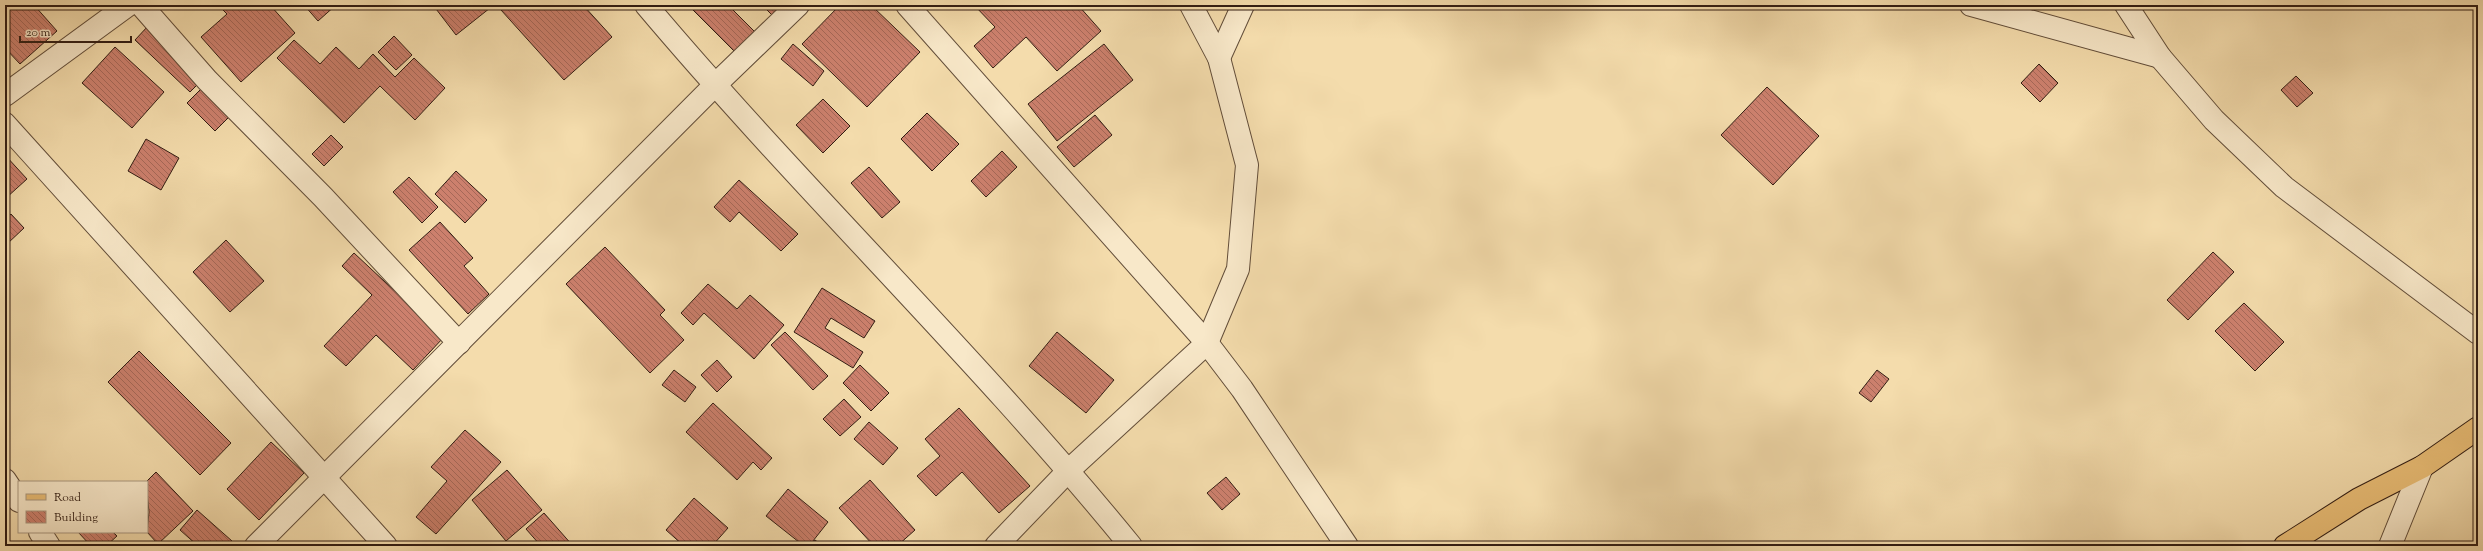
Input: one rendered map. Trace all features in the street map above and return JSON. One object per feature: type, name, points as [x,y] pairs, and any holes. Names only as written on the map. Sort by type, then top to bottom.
[{"type":"main road","points":[[2285,546],[2360,499],[2422,467],[2478,428]]},
{"type":"street","points":[[5,95],[128,5]]},
{"type":"street","points":[[141,5],[207,80],[323,197],[459,344]]},
{"type":"street","points":[[646,5],[714,86],[1069,470],[1131,546]]},
{"type":"street","points":[[256,546],[459,344],[714,86],[798,5]]},
{"type":"street","points":[[907,5],[1207,343],[1242,389],[1347,546]]},
{"type":"street","points":[[996,546],[1069,470],[1207,343],[1238,268],[1247,164],[1219,58],[1191,5]]},
{"type":"street","points":[[1219,58],[1243,5]]},
{"type":"street","points":[[1970,5],[2160,57]]},
{"type":"street","points":[[2126,5],[2160,57],[2214,120],[2284,187],[2478,333]]},
{"type":"street","points":[[5,124],[386,546]]},
{"type":"street","points":[[2390,546],[2422,467]]},
{"type":"street","points":[[5,480],[18,500]]},
{"type":"street","points":[[41,533],[49,546]]},
{"type":"building","points":[[5,5],[34,5],[57,31],[20,64],[5,48]]},
{"type":"building","points":[[218,5],[270,5],[295,33],[241,82],[201,37],[227,14]]},
{"type":"building","points":[[304,5],[336,5],[318,21]]},
{"type":"building","points":[[433,5],[488,5],[490,8],[456,35]]},
{"type":"building","points":[[507,5],[583,5],[612,37],[564,80],[501,10]]},
{"type":"building","points":[[688,5],[728,5],[756,33],[736,53]]},
{"type":"building","points":[[762,5],[784,5],[773,16]]},
{"type":"building","points":[[840,5],[871,5],[920,52],[867,107],[802,44]]},
{"type":"building","points":[[974,5],[1078,5],[1101,31],[1057,71],[1026,37],[993,68],[974,46],[995,27]]},
{"type":"building","points":[[148,26],[203,79],[190,92],[135,40]]},
{"type":"building","points":[[394,36],[412,55],[396,70],[378,52]]},
{"type":"building","points":[[294,40],[320,64],[336,47],[359,69],[373,54],[395,77],[414,58],[445,88],[415,120],[380,86],[344,123],[277,58]]},
{"type":"building","points":[[793,44],[824,71],[813,86],[781,59]]},
{"type":"building","points":[[1104,44],[1133,80],[1057,141],[1028,104]]},
{"type":"building","points":[[115,47],[164,92],[132,128],[82,83]]},
{"type":"building","points":[[2039,64],[2058,83],[2040,102],[2021,83]]},
{"type":"building","points":[[2296,76],[2313,93],[2297,107],[2281,90]]},
{"type":"building","points":[[207,83],[235,111],[215,131],[187,103]]},
{"type":"building","points":[[1767,87],[1819,136],[1773,185],[1721,135]]},
{"type":"building","points":[[823,99],[850,126],[823,153],[796,125]]},
{"type":"building","points":[[927,113],[959,144],[932,171],[901,139]]},
{"type":"building","points":[[1095,115],[1112,135],[1074,167],[1057,147]]},
{"type":"building","points":[[331,135],[343,147],[324,166],[312,154]]},
{"type":"building","points":[[146,139],[179,158],[161,190],[128,171]]},
{"type":"building","points":[[1002,151],[1017,167],[986,197],[971,181]]},
{"type":"building","points":[[5,155],[27,179],[6,198],[5,197]]},
{"type":"building","points":[[869,167],[900,202],[882,218],[851,183]]},
{"type":"building","points":[[456,171],[487,200],[465,223],[435,194]]},
{"type":"building","points":[[409,177],[438,207],[422,223],[393,192]]},
{"type":"building","points":[[739,180],[798,234],[781,251],[739,212],[730,222],[714,207]]},
{"type":"building","points":[[11,214],[24,228],[7,244],[5,242],[5,220]]},
{"type":"building","points":[[440,222],[473,258],[464,266],[489,294],[468,314],[409,250]]},
{"type":"building","points":[[226,240],[264,281],[230,312],[193,272]]},
{"type":"building","points":[[605,247],[665,310],[660,315],[684,340],[650,373],[566,284]]},
{"type":"building","points":[[2213,252],[2234,272],[2188,320],[2167,300]]},
{"type":"building","points":[[354,253],[444,337],[413,370],[376,335],[346,366],[324,346],[372,295],[342,266]]},
{"type":"building","points":[[708,284],[737,309],[750,295],[784,325],[754,359],[704,313],[693,325],[681,313]]},
{"type":"building","points":[[822,288],[875,321],[864,338],[831,318],[825,328],[863,352],[853,368],[794,332]]},
{"type":"building","points":[[2244,303],[2284,342],[2255,371],[2215,331]]},
{"type":"building","points":[[785,332],[828,376],[813,390],[771,345]]},
{"type":"building","points":[[1057,332],[1114,380],[1086,413],[1029,366]]},
{"type":"building","points":[[139,351],[231,443],[200,475],[108,382]]},
{"type":"building","points":[[717,360],[732,377],[717,392],[701,375]]},
{"type":"building","points":[[860,365],[889,393],[871,411],[843,383]]},
{"type":"building","points":[[674,370],[696,387],[685,402],[662,385]]},
{"type":"building","points":[[1877,370],[1889,379],[1871,402],[1859,393]]},
{"type":"building","points":[[844,399],[861,417],[840,436],[823,419]]},
{"type":"building","points":[[713,403],[772,458],[761,470],[753,462],[737,480],[686,432]]},
{"type":"building","points":[[959,408],[1030,486],[999,513],[962,472],[936,496],[917,476],[940,456],[925,439]]},
{"type":"building","points":[[869,422],[898,448],[883,465],[854,439]]},
{"type":"building","points":[[465,430],[501,462],[436,534],[416,517],[447,481],[431,467]]},
{"type":"building","points":[[271,442],[304,473],[259,520],[227,489]]},
{"type":"building","points":[[507,470],[542,510],[506,541],[472,500]]},
{"type":"building","points":[[156,472],[193,511],[158,544],[148,533],[149,512],[147,481]]},
{"type":"building","points":[[1226,477],[1240,494],[1222,510],[1207,493]]},
{"type":"building","points":[[870,480],[915,530],[897,546],[874,546],[839,508]]},
{"type":"building","points":[[788,489],[828,522],[809,546],[804,546],[766,516]]},
{"type":"building","points":[[694,498],[728,528],[712,546],[684,546],[666,530]]},
{"type":"building","points":[[197,510],[232,541],[228,546],[198,546],[180,530]]},
{"type":"building","points":[[544,513],[573,546],[541,546],[526,529]]},
{"type":"building","points":[[79,533],[114,533],[117,536],[106,546],[91,546]]},
{"type":"building","points":[[815,540],[823,546],[810,546]]}]
